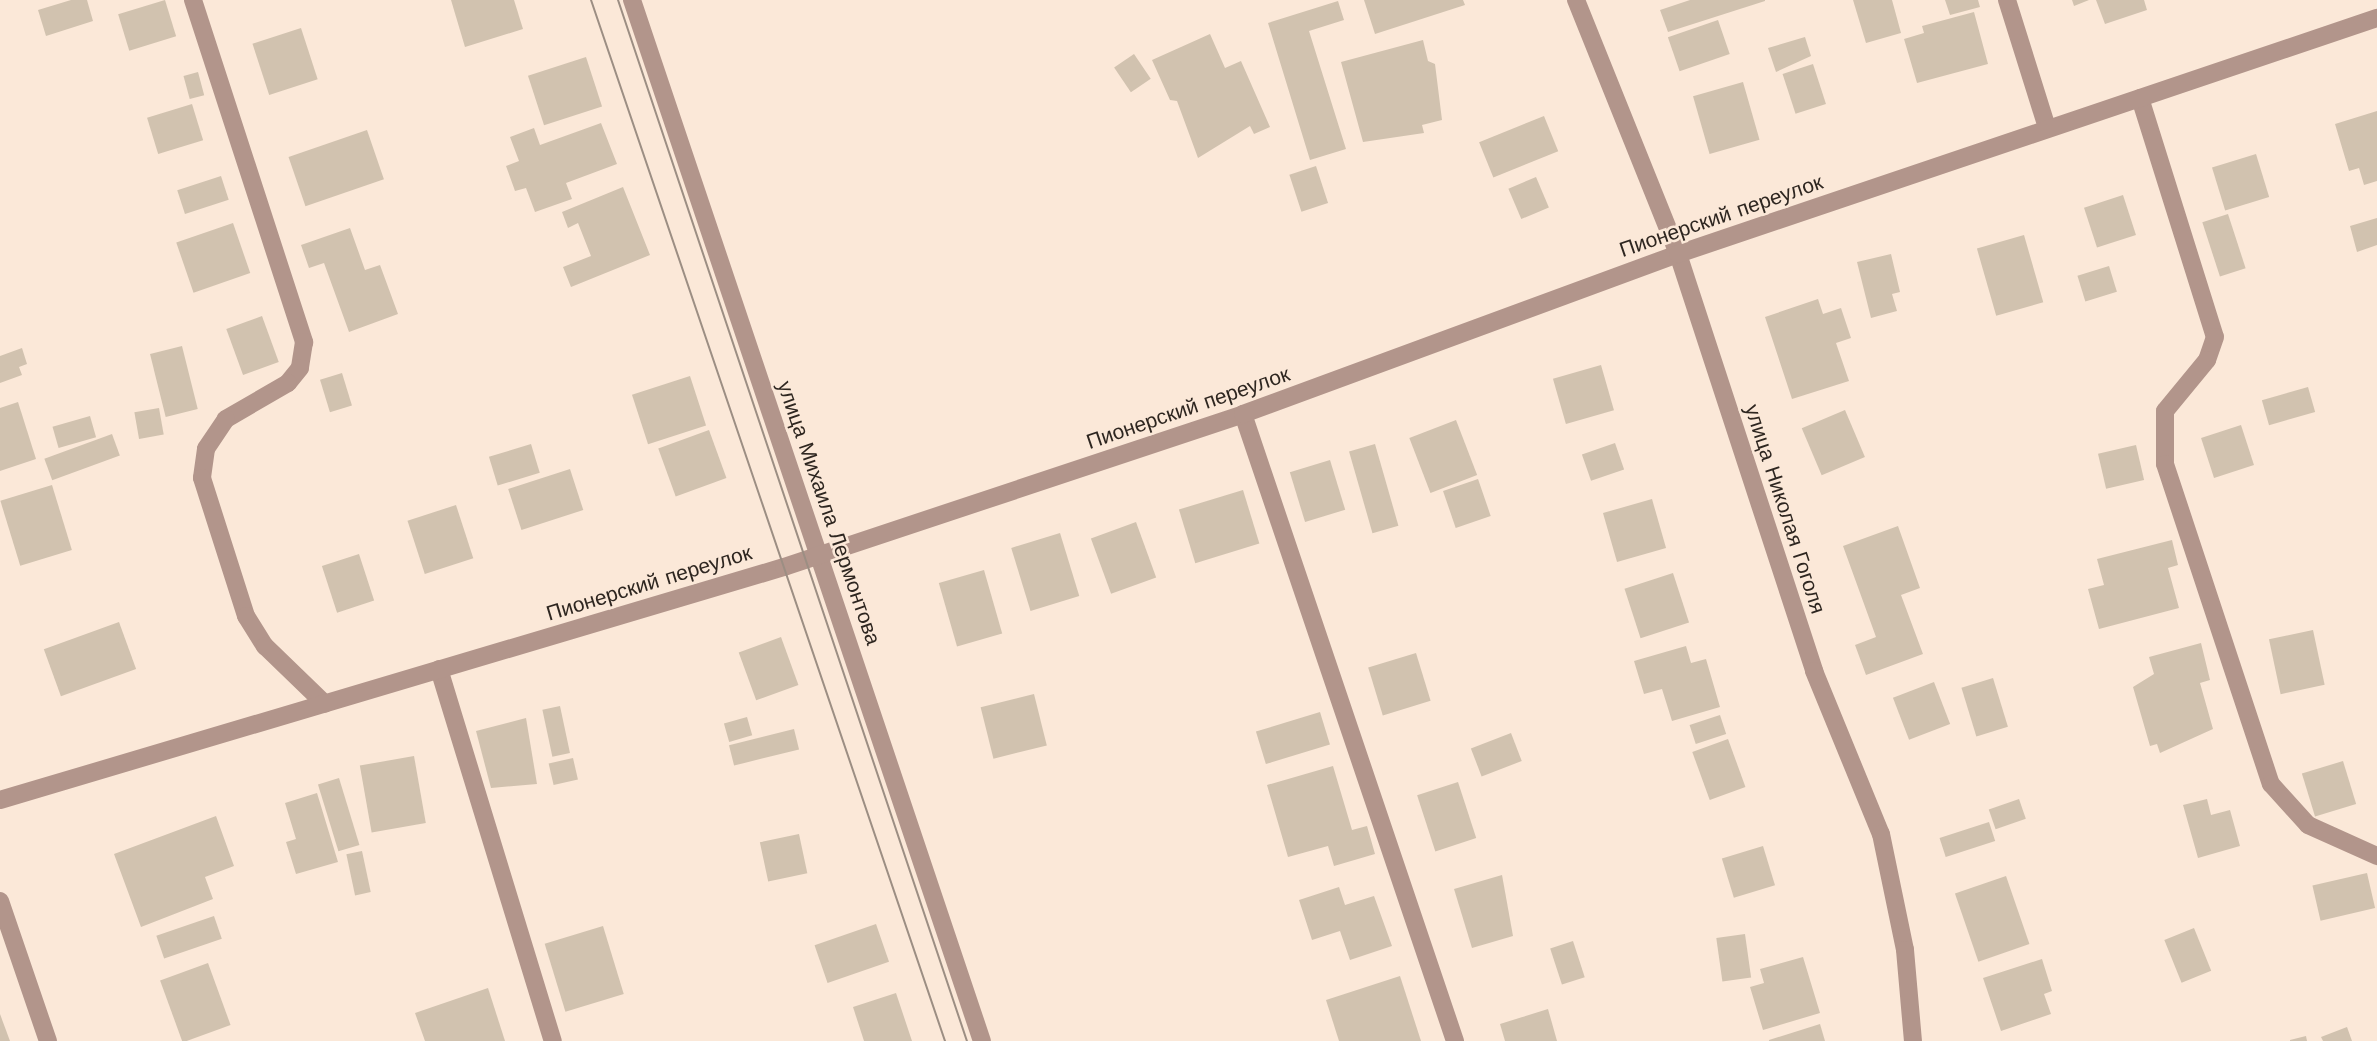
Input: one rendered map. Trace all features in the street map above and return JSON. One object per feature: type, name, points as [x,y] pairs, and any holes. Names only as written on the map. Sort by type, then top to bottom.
[{"type":"street","points":[[193,0],[304,342],[300,368],[288,383],[226,419],[206,449],[202,478],[246,616],[265,646],[325,704]]},
{"type":"street","name":"улица Михаила Лермонтова","points":[[632,0],[982,1041]]},
{"type":"street","name":"улица Николая Гоголя","points":[[1576,0],[1678,254],[1814,671],[1881,834],[1905,950],[1913,1041]]},
{"type":"street","points":[[2007,0],[2047,128]]},
{"type":"street","name":"Пионерский переулок","points":[[0,800],[819,554],[1243,414],[1678,254],[2377,18]]},
{"type":"street","points":[[2140,98],[2215,337],[2207,360],[2165,411],[2165,464],[2271,784],[2308,825],[2377,856]]},
{"type":"street","points":[[1243,414],[1455,1041]]},
{"type":"street","points":[[439,669],[553,1041]]},
{"type":"street","points":[[0,901],[48,1041]]},
{"type":"building","points":[[71,0],[87,0],[93,21],[46,36],[38,10]]},
{"type":"building","points":[[165,0],[176,36],[129,51],[118,14]]},
{"type":"building","points":[[451,0],[514,0],[523,29],[465,47]]},
{"type":"building","points":[[1364,0],[1463,0],[1465,5],[1375,34]]},
{"type":"building","points":[[1690,0],[1765,1],[1668,32],[1660,10]]},
{"type":"building","points":[[1853,0],[1892,0],[1901,33],[1866,43]]},
{"type":"building","points":[[1945,0],[1978,0],[1980,7],[1950,15]]},
{"type":"building","points":[[2072,0],[2089,0],[2074,6]]},
{"type":"building","points":[[2096,0],[2144,0],[2147,10],[2105,24]]},
{"type":"building","points":[[1338,1],[1344,20],[1309,31],[1346,149],[1310,160],[1268,23]]},
{"type":"building","points":[[1974,12],[1988,64],[1917,83],[1904,39],[1924,33],[1922,26]]},
{"type":"building","points":[[1718,20],[1730,54],[1680,71],[1668,37]]},
{"type":"building","points":[[301,28],[318,79],[269,95],[252,44]]},
{"type":"building","points":[[1210,34],[1225,68],[1241,61],[1270,127],[1254,134],[1250,126],[1198,158],[1177,101],[1170,100],[1152,60]]},
{"type":"building","points":[[1805,37],[1811,56],[1776,72],[1768,48]]},
{"type":"building","points":[[1423,40],[1428,61],[1435,64],[1442,120],[1422,125],[1424,133],[1363,142],[1341,62]]},
{"type":"building","points":[[1134,54],[1151,79],[1131,92],[1114,67]]},
{"type":"building","points":[[586,57],[602,106],[544,125],[528,76]]},
{"type":"building","points":[[1813,64],[1826,104],[1796,114],[1783,74]]},
{"type":"building","points":[[198,72],[204,95],[190,99],[184,76]]},
{"type":"building","points":[[1743,82],[1760,140],[1710,154],[1693,96]]},
{"type":"building","points":[[192,104],[203,140],[158,154],[147,118]]},
{"type":"building","points":[[2377,111],[2377,181],[2364,185],[2359,168],[2349,171],[2335,124]]},
{"type":"building","points":[[1544,116],[1558,151],[1493,177],[1479,142]]},
{"type":"building","points":[[601,123],[617,164],[566,183],[572,199],[535,212],[526,188],[515,191],[506,166],[519,161],[510,137],[534,128],[540,145]]},
{"type":"building","points":[[367,130],[384,179],[305,206],[289,157]]},
{"type":"building","points":[[2256,154],[2269,197],[2225,210],[2212,167]]},
{"type":"building","points":[[1316,166],[1328,203],[1301,212],[1289,175]]},
{"type":"building","points":[[221,176],[229,200],[185,214],[177,190]]},
{"type":"building","points":[[1536,177],[1549,207],[1521,219],[1508,189]]},
{"type":"building","points":[[623,187],[650,255],[571,287],[563,267],[591,256],[578,223],[568,228],[562,212]]},
{"type":"building","points":[[2123,195],[2136,235],[2097,248],[2084,208]]},
{"type":"building","points":[[2228,214],[2246,268],[2220,277],[2202,222]]},
{"type":"building","points":[[2377,218],[2377,245],[2357,252],[2350,226]]},
{"type":"building","points":[[233,223],[250,273],[194,293],[176,243]]},
{"type":"building","points":[[350,228],[365,270],[380,265],[398,314],[349,332],[324,263],[309,268],[301,245]]},
{"type":"building","points":[[2024,235],[2043,302],[1996,316],[1977,249]]},
{"type":"building","points":[[1891,254],[1900,292],[1892,294],[1897,311],[1871,318],[1857,262]]},
{"type":"building","points":[[2109,266],[2117,292],[2085,301],[2077,276]]},
{"type":"building","points":[[1818,299],[1823,314],[1841,308],[1851,338],[1836,343],[1849,381],[1792,399],[1765,317]]},
{"type":"building","points":[[262,316],[279,362],[243,375],[226,329]]},
{"type":"building","points":[[182,346],[198,409],[166,417],[150,354]]},
{"type":"building","points":[[22,348],[27,364],[19,367],[22,375],[0,383],[0,356]]},
{"type":"building","points":[[1601,365],[1614,410],[1566,424],[1553,379]]},
{"type":"building","points":[[342,373],[352,406],[330,412],[320,380]]},
{"type":"building","points":[[690,376],[706,425],[648,444],[632,395]]},
{"type":"building","points":[[2308,387],[2315,412],[2269,425],[2262,400]]},
{"type":"building","points":[[18,402],[36,459],[0,471],[0,408]]},
{"type":"building","points":[[159,408],[164,435],[139,439],[134,412]]},
{"type":"building","points":[[1845,410],[1865,457],[1822,475],[1802,428]]},
{"type":"building","points":[[90,416],[96,437],[59,448],[53,427]]},
{"type":"building","points":[[1456,420],[1477,475],[1430,493],[1409,438]]},
{"type":"building","points":[[2241,425],[2254,465],[2214,478],[2201,438]]},
{"type":"building","points":[[709,430],[726,478],[676,496],[658,448]]},
{"type":"building","points":[[112,434],[120,456],[52,480],[44,459]]},
{"type":"building","points":[[1615,443],[1624,469],[1591,481],[1582,454]]},
{"type":"building","points":[[531,444],[540,473],[498,486],[489,457]]},
{"type":"building","points":[[1375,444],[1398,526],[1372,533],[1349,451]]},
{"type":"building","points":[[2136,445],[2144,480],[2106,489],[2098,454]]},
{"type":"building","points":[[1330,460],[1345,510],[1305,522],[1290,472]]},
{"type":"building","points":[[570,469],[583,510],[521,530],[508,489]]},
{"type":"building","points":[[1478,479],[1491,516],[1456,528],[1443,491]]},
{"type":"building","points":[[52,485],[72,550],[20,566],[0,501]]},
{"type":"building","points":[[1243,490],[1259,544],[1195,563],[1179,510]]},
{"type":"building","points":[[1652,499],[1666,548],[1617,562],[1603,513]]},
{"type":"building","points":[[456,505],[473,558],[425,574],[407,521]]},
{"type":"building","points":[[1136,522],[1156,577],[1111,594],[1091,538]]},
{"type":"building","points":[[1898,526],[1920,588],[1901,595],[1923,654],[1866,675],[1855,645],[1876,637],[1843,546]]},
{"type":"building","points":[[1060,533],[1079,596],[1031,611],[1011,548]]},
{"type":"building","points":[[2172,540],[2178,565],[2168,568],[2179,608],[2099,629],[2088,589],[2104,585],[2097,559]]},
{"type":"building","points":[[359,554],[374,601],[337,613],[322,566]]},
{"type":"building","points":[[984,570],[1002,633],[957,646],[939,583]]},
{"type":"building","points":[[1673,573],[1689,622],[1641,638],[1624,589]]},
{"type":"building","points":[[119,622],[136,669],[61,696],[44,649]]},
{"type":"building","points":[[2313,630],[2325,685],[2281,694],[2269,639]]},
{"type":"building","points":[[781,637],[798,685],[756,700],[739,652]]},
{"type":"building","points":[[2201,643],[2210,680],[2200,683],[2213,729],[2160,753],[2157,744],[2150,746],[2133,687],[2154,674],[2149,657]]},
{"type":"building","points":[[1686,646],[1691,663],[1706,659],[1720,707],[1672,721],[1662,689],[1644,694],[1634,661]]},
{"type":"building","points":[[1416,653],[1431,701],[1383,715],[1368,668]]},
{"type":"building","points":[[1993,678],[2008,727],[1976,736],[1961,688]]},
{"type":"building","points":[[1934,682],[1950,724],[1909,740],[1893,698]]},
{"type":"building","points":[[1034,694],[1047,745],[993,759],[981,707]]},
{"type":"building","points":[[560,706],[570,753],[552,757],[542,710]]},
{"type":"building","points":[[1320,712],[1330,745],[1266,764],[1256,732]]},
{"type":"building","points":[[1720,715],[1726,734],[1696,744],[1690,725]]},
{"type":"building","points":[[747,717],[752,735],[729,742],[724,724]]},
{"type":"building","points":[[526,718],[537,784],[491,788],[476,731]]},
{"type":"building","points":[[794,729],[799,749],[734,766],[729,745]]},
{"type":"building","points":[[1511,733],[1522,761],[1482,776],[1471,748]]},
{"type":"building","points":[[1728,739],[1745,787],[1710,800],[1692,752]]},
{"type":"building","points":[[414,756],[426,823],[372,833],[360,766]]},
{"type":"building","points":[[573,758],[578,779],[554,785],[549,764]]},
{"type":"building","points":[[2343,761],[2356,804],[2315,817],[2302,774]]},
{"type":"building","points":[[1333,766],[1352,830],[1367,826],[1375,854],[1334,866],[1328,846],[1288,857],[1267,785]]},
{"type":"building","points":[[339,778],[359,845],[338,851],[318,784]]},
{"type":"building","points":[[1458,782],[1476,838],[1435,851],[1417,795]]},
{"type":"building","points":[[317,793],[338,862],[296,874],[286,842],[296,839],[285,803]]},
{"type":"building","points":[[2019,799],[2026,819],[1996,829],[1989,809]]},
{"type":"building","points":[[2207,799],[2211,815],[2230,810],[2240,846],[2198,858],[2183,805]]},
{"type":"building","points":[[216,816],[234,866],[205,877],[213,899],[141,927],[114,854]]},
{"type":"building","points":[[1989,822],[1995,841],[1946,857],[1940,838]]},
{"type":"building","points":[[799,834],[807,873],[768,881],[760,842]]},
{"type":"building","points":[[1763,846],[1775,885],[1734,898],[1722,859]]},
{"type":"building","points":[[362,851],[371,892],[355,895],[346,854]]},
{"type":"building","points":[[2367,873],[2375,908],[2321,921],[2312,886]]},
{"type":"building","points":[[1502,875],[1513,936],[1472,948],[1454,889]]},
{"type":"building","points":[[2006,876],[2029,944],[1978,962],[1955,894]]},
{"type":"building","points":[[1339,887],[1345,905],[1374,896],[1392,946],[1350,960],[1340,931],[1312,940],[1299,900]]},
{"type":"building","points":[[214,916],[222,939],[164,959],[156,936]]},
{"type":"building","points":[[876,924],[889,962],[828,983],[815,945]]},
{"type":"building","points":[[603,926],[624,994],[565,1012],[545,944]]},
{"type":"building","points":[[2194,928],[2211,971],[2182,983],[2164,940]]},
{"type":"building","points":[[1745,934],[1751,978],[1722,982],[1716,938]]},
{"type":"building","points":[[1573,941],[1585,977],[1562,985],[1550,948]]},
{"type":"building","points":[[1803,957],[1820,1013],[1763,1030],[1750,987],[1764,983],[1760,969]]},
{"type":"building","points":[[2042,959],[2052,991],[2044,994],[2051,1014],[2001,1031],[1983,978]]},
{"type":"building","points":[[208,963],[231,1025],[182,1041],[160,980]]},
{"type":"building","points":[[1400,976],[1421,1041],[1339,1041],[1326,1000]]},
{"type":"building","points":[[488,988],[505,1041],[425,1041],[415,1013]]},
{"type":"building","points":[[896,993],[912,1041],[864,1041],[853,1007]]},
{"type":"building","points":[[1548,1009],[1557,1041],[1505,1041],[1500,1024]]},
{"type":"building","points":[[0,1014],[10,1041],[0,1041]]},
{"type":"building","points":[[1820,1024],[1825,1041],[1769,1041],[1769,1040]]},
{"type":"building","points":[[2347,1027],[2352,1041],[2323,1041],[2321,1037]]},
{"type":"building","points":[[2306,1036],[2307,1041],[2290,1041],[2290,1040]]},
{"type":"tram line","points":[[591,0],[945,1041]]},
{"type":"tram line","points":[[618,0],[967,1041]]}]
